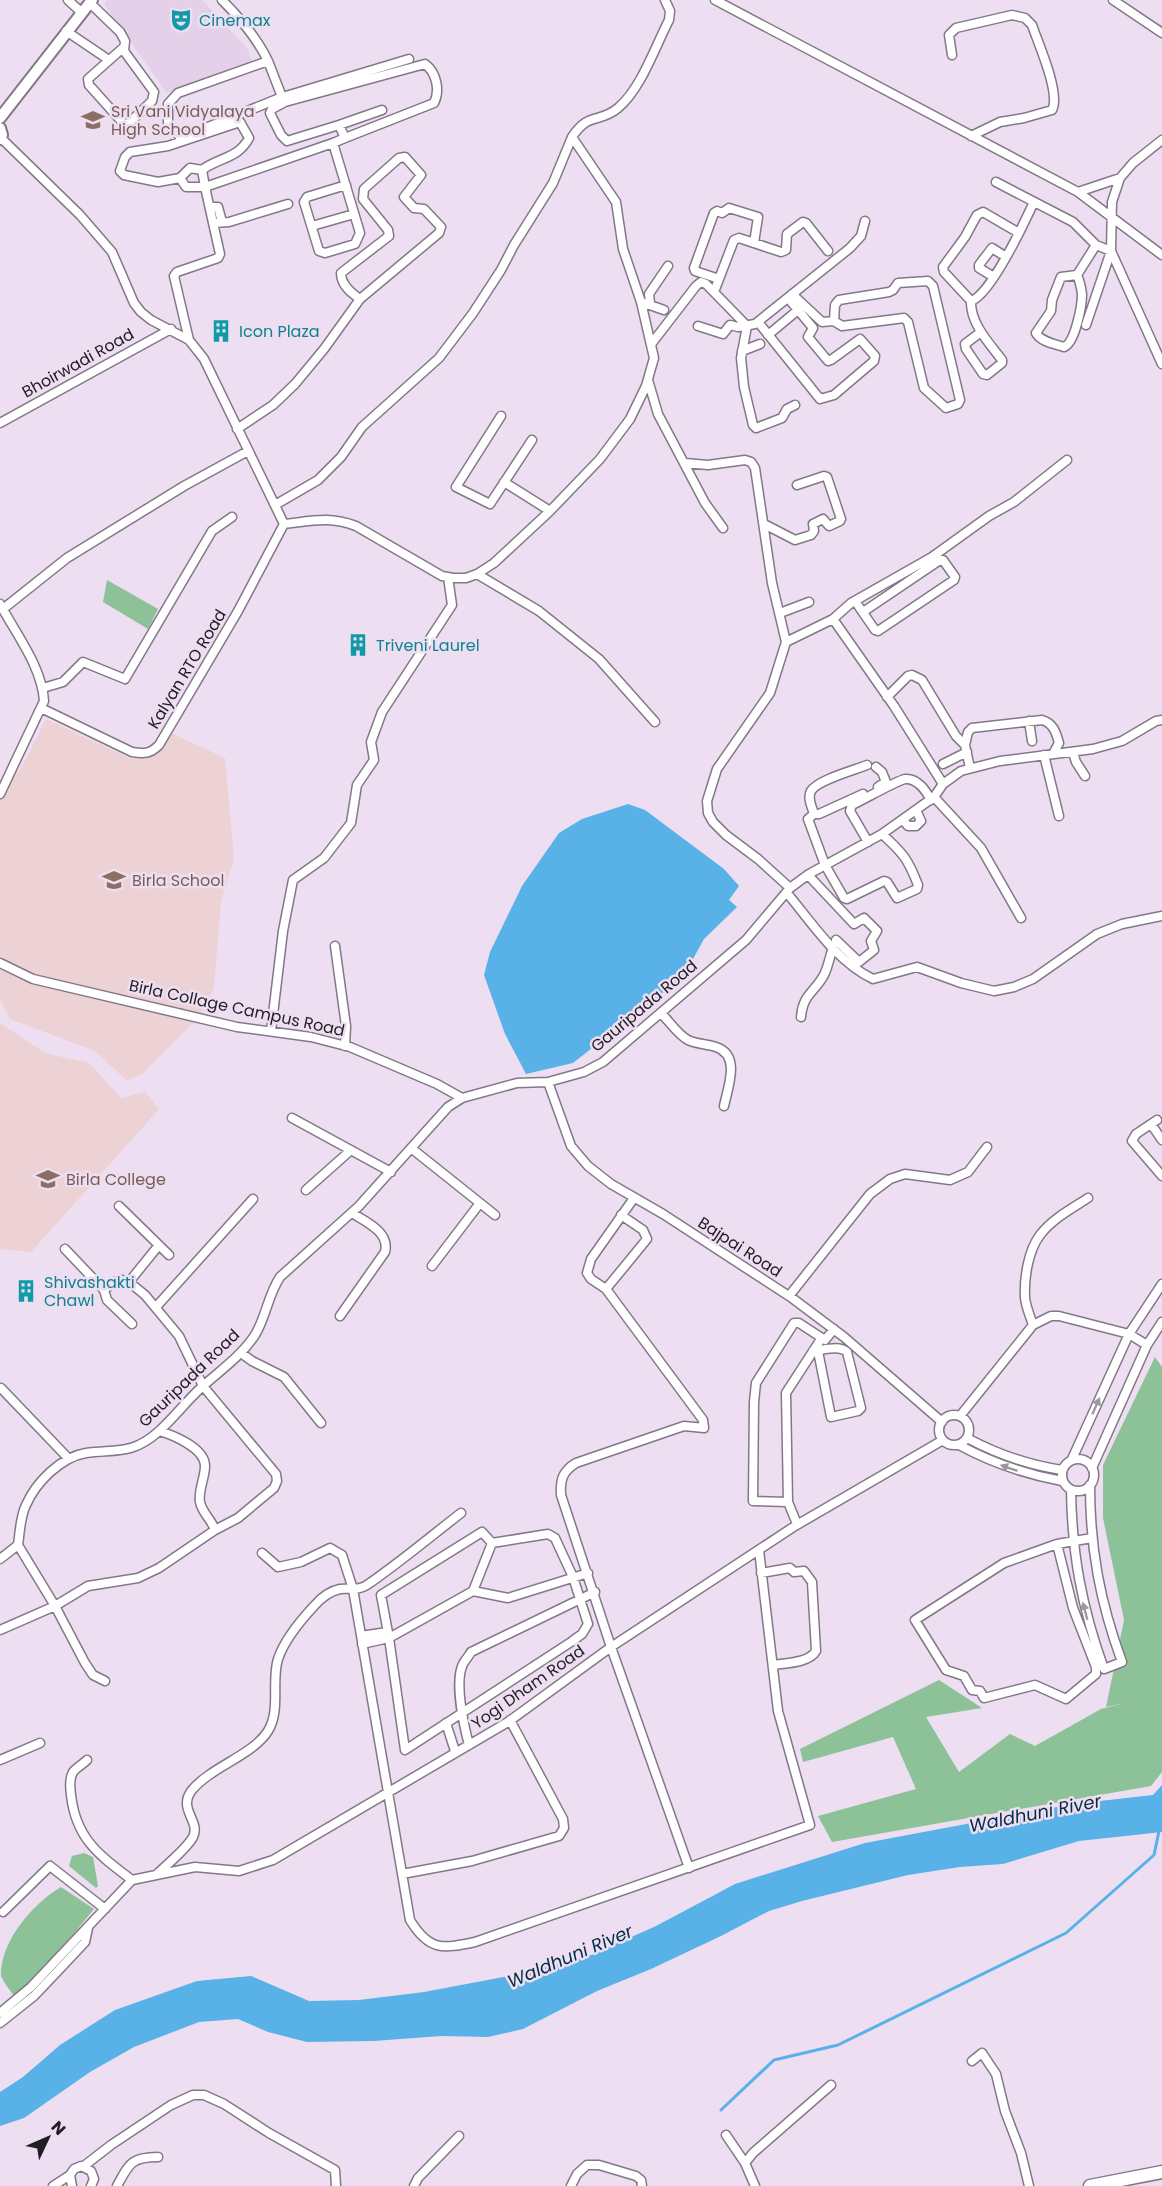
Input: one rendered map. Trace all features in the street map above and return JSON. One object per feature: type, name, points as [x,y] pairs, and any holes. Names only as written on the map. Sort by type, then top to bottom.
[{"type":"main road","points":[[1090,2186],[1162,2172]]},
{"type":"street","points":[[68,0],[81,12]]},
{"type":"street","points":[[222,0],[253,34],[268,61],[282,97]]},
{"type":"street","points":[[275,505],[318,480],[341,457],[363,427],[439,358],[473,313],[501,270],[553,183],[572,137],[580,126],[590,119],[611,113],[619,108],[635,88],[669,20],[670,11],[665,0]]},
{"type":"street","points":[[715,0],[1078,192],[1162,255]]},
{"type":"street","points":[[1113,0],[1162,33]]},
{"type":"street","points":[[0,118],[91,1],[120,32],[125,41],[124,47],[129,60],[154,92],[152,101],[128,124],[124,124],[89,85],[88,79],[124,47]]},
{"type":"street","points":[[952,55],[950,35],[956,28],[1012,15],[1025,18],[1032,25],[1052,86],[1055,104],[1052,110],[1000,122],[971,136]]},
{"type":"street","points":[[66,31],[109,60]]},
{"type":"street","points":[[268,61],[178,93],[168,104],[168,123],[181,138],[282,97],[409,59]]},
{"type":"street","points":[[180,178],[186,187],[206,187],[333,143],[434,103],[438,90],[431,69],[425,64],[285,102],[272,109],[270,113],[276,127],[287,141],[382,110]]},
{"type":"street","points":[[240,122],[249,138],[232,157],[202,170],[190,168],[180,178],[158,182],[124,175],[120,171],[125,157],[130,152],[168,146],[240,122]]},
{"type":"street","points":[[339,125],[345,138]]},
{"type":"street","points":[[0,128],[2,131],[0,138],[80,215],[112,252],[134,303],[141,312],[151,320],[171,328],[189,340],[204,359],[284,524],[332,519],[345,522],[448,577],[466,578],[494,563],[550,511],[614,443],[630,419],[648,379],[654,358],[645,303],[623,249],[616,202],[572,137]]},
{"type":"street","points":[[300,137],[305,152]]},
{"type":"street","points":[[1086,325],[1111,251],[1112,202],[1120,178],[1162,140]]},
{"type":"street","points":[[333,143],[346,185],[360,233],[355,244],[325,253],[320,251],[304,202],[307,197],[346,185]]},
{"type":"street","points":[[237,429],[273,405],[295,384],[360,299],[439,233],[441,227],[424,209],[414,208],[404,197],[406,192],[420,180],[421,175],[405,157],[399,158],[363,189],[363,199],[388,230],[389,236],[341,273],[341,279],[350,293],[360,299]]},
{"type":"street","points":[[189,340],[174,276],[177,272],[218,258],[220,255],[218,223],[210,207],[202,170]]},
{"type":"street","points":[[1078,192],[1120,178]]},
{"type":"street","points":[[996,182],[1072,222],[1096,245],[1111,251],[1162,364]]},
{"type":"street","points":[[971,301],[977,299],[994,277],[1034,202]]},
{"type":"street","points":[[218,223],[288,204]]},
{"type":"street","points":[[719,279],[695,271],[694,268],[714,213],[717,211],[722,213],[729,208],[758,218],[754,243]]},
{"type":"street","points":[[971,301],[943,267],[965,237],[977,215],[983,212],[1019,233]]},
{"type":"street","points":[[312,226],[354,214]]},
{"type":"street","points":[[698,326],[723,334],[731,322],[747,326],[758,322],[850,248],[861,236],[865,221]]},
{"type":"street","points":[[714,292],[734,240],[740,238],[781,252],[786,250],[787,234],[803,222],[828,251]]},
{"type":"street","points":[[1077,275],[1096,245]]},
{"type":"street","points":[[994,277],[979,268],[979,265],[992,248],[1006,256]]},
{"type":"street","points":[[645,303],[668,266]]},
{"type":"street","points":[[1077,275],[1082,290],[1081,308],[1071,343],[1064,347],[1049,343],[1038,337],[1036,333],[1051,311],[1052,300],[1061,277],[1077,275]]},
{"type":"street","points":[[790,296],[822,322],[834,321],[843,326],[904,318],[908,322],[924,388],[946,408],[958,404],[960,400],[933,286],[928,281],[898,283],[889,292],[839,300],[835,305],[834,321]]},
{"type":"street","points":[[652,343],[701,282],[706,284],[747,326]]},
{"type":"street","points":[[758,322],[820,399],[834,395],[874,361],[875,356],[860,339],[828,361],[808,337],[813,328],[790,296]]},
{"type":"street","points":[[971,301],[971,312],[981,332],[1002,360],[1002,363],[987,375],[983,374],[965,344],[981,332]]},
{"type":"street","points":[[645,303],[664,310]]},
{"type":"street","points":[[768,335],[798,310]]},
{"type":"street","points":[[747,326],[741,358],[744,387],[753,425],[756,428],[783,418],[788,408],[795,405]]},
{"type":"street","name":"Bhoirwadi Road","points":[[0,423],[171,328]]},
{"type":"street","points":[[742,351],[760,344]]},
{"type":"street","points":[[648,379],[658,414],[710,510],[723,528]]},
{"type":"street","points":[[501,416],[456,487],[490,504],[532,440]]},
{"type":"street","points":[[0,794],[44,701],[43,688],[1,606],[67,558],[184,486],[248,451]]},
{"type":"street","points":[[685,463],[708,465],[745,460],[751,462],[755,468],[772,583],[786,642],[770,693],[717,769],[707,801],[708,813],[713,822],[789,891],[861,973],[873,979],[917,967],[961,983],[994,990],[1014,987],[1033,979],[1097,934],[1122,924],[1162,916]]},
{"type":"street","points":[[786,642],[833,620],[855,601],[932,557],[981,521],[1014,502],[1067,460]]},
{"type":"street","points":[[764,524],[795,540],[811,535],[814,531],[813,524],[816,521],[823,519],[829,526],[840,521],[827,477],[797,485]]},
{"type":"street","points":[[504,482],[550,511]]},
{"type":"street","points":[[43,688],[63,682],[83,662],[125,679],[212,531],[232,517]]},
{"type":"street","name":"Kalyan RTO Road","points":[[41,708],[132,752],[144,754],[153,751],[159,745],[238,611],[284,524]]},
{"type":"street","points":[[855,601],[875,630],[878,631],[954,580],[955,577],[943,560],[940,560],[863,612]]},
{"type":"street","points":[[477,574],[539,611],[599,659],[655,722]]},
{"type":"street","points":[[271,1031],[283,930],[293,880],[324,858],[351,823],[357,785],[374,760],[371,742],[382,712],[452,605],[448,577]]},
{"type":"street","points":[[780,613],[809,602]]},
{"type":"street","points":[[833,620],[887,697],[943,784]]},
{"type":"street","points":[[887,697],[908,676],[919,677],[966,748]]},
{"type":"street","points":[[970,768],[966,748],[968,732],[972,728],[1042,720],[1053,726],[1059,743],[1048,755],[1059,816]]},
{"type":"street","name":"Gauripada Road","points":[[68,1458],[85,1453],[123,1451],[144,1442],[159,1431],[203,1386],[240,1353],[254,1336],[280,1276],[352,1213],[448,1107],[462,1098],[517,1083],[548,1082],[584,1072],[603,1062],[746,940],[789,891],[807,875],[903,820],[933,799],[943,784],[961,771],[1000,761],[1048,755],[1072,756],[1122,741],[1156,721],[1162,720]]},
{"type":"street","points":[[1029,721],[1032,741]]},
{"type":"street","points":[[943,764],[966,748]]},
{"type":"street","points":[[1072,756],[1085,776]]},
{"type":"street","points":[[814,814],[810,792],[817,784],[871,766],[882,772],[885,784],[819,814],[814,814],[808,819],[825,865],[844,898],[847,899],[884,881],[897,898],[917,889],[918,885],[904,854],[882,834]]},
{"type":"street","points":[[868,842],[850,811],[852,806],[905,779],[917,782],[981,848],[1021,918]]},
{"type":"street","points":[[807,875],[854,924],[864,918],[877,931],[871,941],[874,950],[859,962],[835,944]]},
{"type":"street","points":[[801,1017],[805,998],[824,975],[835,944]]},
{"type":"street","points":[[335,946],[346,1026],[345,1046]]},
{"type":"street","name":"Birla Collage Campus Road","points":[[0,963],[33,979],[237,1027],[311,1037],[345,1046],[427,1080],[462,1098]]},
{"type":"street","points":[[662,1013],[688,1040],[718,1047],[725,1052],[731,1061],[724,1106]]},
{"type":"street","name":"Bajpai Road","points":[[548,1082],[571,1146],[588,1166],[611,1184],[789,1296],[834,1329],[942,1422]]},
{"type":"street","points":[[292,1118],[391,1172]]},
{"type":"street","points":[[1162,1140],[1157,1122],[1136,1134],[1132,1141],[1162,1176]]},
{"type":"street","points":[[789,1296],[870,1194],[890,1179],[905,1174],[950,1180],[968,1172],[987,1147]]},
{"type":"street","points":[[411,1148],[495,1215]]},
{"type":"street","points":[[306,1190],[351,1150]]},
{"type":"street","points":[[634,1198],[591,1258],[587,1273],[591,1279],[606,1289],[703,1420],[704,1428],[684,1426],[576,1462],[566,1470],[560,1482],[561,1495],[611,1647],[689,1868]]},
{"type":"street","points":[[1033,1325],[1025,1299],[1032,1249],[1040,1234],[1056,1218],[1088,1198]]},
{"type":"street","points":[[156,1307],[254,1199]]},
{"type":"street","points":[[432,1266],[480,1203]]},
{"type":"street","points":[[119,1206],[169,1255]]},
{"type":"street","points":[[340,1316],[385,1252],[387,1245],[382,1233],[352,1213]]},
{"type":"street","points":[[606,1289],[647,1239],[643,1230],[621,1215]]},
{"type":"street","points":[[129,1282],[159,1245]]},
{"type":"street","points":[[65,1249],[104,1290],[107,1300],[132,1324]]},
{"type":"street","points":[[0,1630],[55,1606],[88,1586],[138,1578],[159,1568],[238,1518],[274,1488],[277,1481],[276,1474],[271,1467],[203,1386],[179,1336],[156,1307],[129,1282],[122,1280],[114,1282],[104,1290]]},
{"type":"street","points":[[1062,1481],[1062,1470],[1072,1460],[1129,1334],[1162,1284]]},
{"type":"street","points":[[960,1416],[1033,1325],[1051,1316],[1129,1334],[1147,1345]]},
{"type":"street","points":[[1092,1468],[1147,1345],[1162,1322]]},
{"type":"street","points":[[788,1502],[756,1503],[753,1501],[756,1383],[794,1323],[799,1323],[825,1340],[834,1329]]},
{"type":"street","points":[[797,1524],[788,1502],[786,1393],[816,1351],[821,1339]]},
{"type":"street","points":[[841,1348],[847,1352],[861,1408],[858,1411],[831,1418],[816,1351],[841,1348]]},
{"type":"street","points":[[240,1353],[284,1377],[321,1423]]},
{"type":"street","points":[[0,1388],[68,1458],[34,1490],[25,1507],[18,1545],[89,1669],[93,1675],[105,1681]]},
{"type":"street","points":[[950,1416],[960,1416],[969,1428],[967,1438],[959,1444],[951,1445],[943,1440],[939,1431],[942,1422],[950,1416]]},
{"type":"street","points":[[159,1431],[177,1436],[200,1455],[205,1463],[199,1499],[201,1509],[216,1530]]},
{"type":"street","points":[[967,1438],[1022,1462],[1062,1470]]},
{"type":"street","name":"Yogi Dham Road","points":[[132,1880],[195,1867],[239,1871],[273,1860],[510,1720],[611,1647],[797,1524],[943,1440]]},
{"type":"street","points":[[959,1444],[998,1464],[1062,1481],[1071,1490],[1082,1491],[1090,1485],[1094,1477],[1092,1468],[1086,1461],[1072,1460]]},
{"type":"street","points":[[1071,1490],[1072,1540],[1082,1597],[1091,1634],[1104,1669],[1122,1662],[1100,1593],[1092,1538],[1090,1485]]},
{"type":"street","points":[[158,1874],[193,1836],[195,1828],[187,1807],[187,1798],[193,1789],[268,1732],[272,1721],[278,1659],[289,1639],[314,1606],[328,1593],[339,1589],[364,1587],[461,1513]]},
{"type":"street","points":[[482,1532],[492,1543],[548,1534],[555,1538],[573,1577],[588,1624],[582,1634],[572,1642],[405,1750],[381,1595],[482,1532]]},
{"type":"street","points":[[1057,1545],[1073,1608],[1096,1667],[1096,1674],[1066,1699],[1035,1685],[984,1698],[980,1691],[972,1690],[964,1676],[946,1670],[915,1620],[1004,1563],[1057,1545],[1072,1540],[1092,1538]]},
{"type":"street","points":[[473,1591],[492,1543]]},
{"type":"street","points":[[0,1559],[18,1545]]},
{"type":"street","points":[[262,1553],[278,1567],[302,1562],[330,1548],[342,1555],[353,1589],[410,1920],[417,1932],[428,1942],[440,1947],[450,1947],[475,1942],[810,1825],[778,1711],[759,1550]]},
{"type":"street","points":[[761,1573],[790,1568],[794,1572],[804,1571],[812,1582],[816,1651],[807,1659],[772,1665]]},
{"type":"street","points":[[362,1640],[388,1635],[473,1591],[508,1598],[588,1573]]},
{"type":"street","points":[[469,1745],[461,1713],[462,1665],[471,1652],[594,1592]]},
{"type":"street","points":[[402,1874],[472,1861],[559,1836],[564,1828],[563,1819],[510,1720]]},
{"type":"street","points":[[446,1724],[456,1751]]},
{"type":"street","points":[[0,1760],[40,1743]]},
{"type":"street","points":[[0,2013],[32,1987],[77,1936],[88,1928],[132,1880],[93,1849],[83,1836],[72,1808],[70,1785],[73,1772],[87,1760]]},
{"type":"street","points":[[3,1912],[50,1866],[105,1909]]},
{"type":"street","points":[[0,2023],[34,1996],[85,1942],[88,1928]]},
{"type":"street","points":[[972,2061],[982,2053],[996,2074],[1005,2111],[1021,2153],[1029,2186]]},
{"type":"street","points":[[745,2163],[753,2153],[831,2085]]},
{"type":"street","points":[[53,2186],[70,2175],[77,2167],[84,2166],[171,2105],[193,2095],[204,2095],[224,2104],[269,2133],[335,2170],[336,2186]]},
{"type":"street","points":[[726,2135],[745,2163],[755,2186]]},
{"type":"street","points":[[414,2186],[418,2178],[459,2136]]},
{"type":"street","points":[[117,2186],[131,2163],[142,2157],[158,2157]]},
{"type":"street","points":[[570,2186],[577,2174],[587,2165],[599,2165],[636,2176],[642,2186]]},
{"type":"street","points":[[84,2166],[93,2175],[91,2186]]},
{"type":"street","points":[[70,2175],[72,2186]]},
{"type":"shaded area","points":[[107,0],[202,0],[247,48],[253,64],[167,93],[104,4]]},
{"type":"shaded area","name":"Birla School","points":[[46,719],[131,759],[156,755],[171,733],[225,758],[234,859],[221,901],[214,987],[202,1014],[141,1075],[126,1080],[95,1051],[10,1019],[0,1000],[0,792],[21,769]]},
{"type":"shaded area","name":"Birla College","points":[[0,1023],[45,1053],[89,1063],[121,1098],[145,1092],[159,1109],[31,1252],[0,1249]]},
{"type":"green space","points":[[107,580],[158,609],[148,629],[103,602]]},
{"type":"green space","points":[[1155,1357],[1162,1367],[1162,1772],[1151,1786],[832,1842],[818,1816],[916,1789],[893,1737],[803,1762],[800,1749],[939,1680],[982,1708],[926,1717],[959,1772],[1010,1734],[1035,1746],[1101,1709],[1125,1703],[1106,1707],[1124,1620],[1103,1518],[1103,1465]]},
{"type":"green space","points":[[84,1853],[93,1857],[98,1886],[96,1888],[69,1866],[72,1856]]},
{"type":"green space","points":[[61,1887],[94,1909],[50,1963],[14,1996],[1,1976],[6,1949],[30,1912]]},
{"type":"water","points":[[628,804],[645,810],[724,869],[739,886],[729,900],[737,907],[704,939],[683,977],[573,1063],[526,1074],[505,1034],[484,975],[490,952],[522,886],[559,833],[582,819]]},
{"type":"water","name":"Waldhuni River","points":[[1162,1785],[1162,1832],[1079,1841],[1003,1864],[960,1867],[908,1875],[769,1911],[651,1969],[597,1991],[523,2029],[488,2037],[441,2036],[374,2041],[307,2042],[268,2032],[238,2019],[199,2022],[134,2047],[90,2072],[24,2118],[0,2126],[0,2092],[23,2077],[60,2045],[115,2010],[197,1981],[251,1976],[309,2001],[359,2000],[424,1992],[524,1973],[591,1955],[656,1926],[735,1884],[865,1843],[1073,1804],[1153,1795]]},
{"type":"waterway","points":[[721,2110],[774,2060],[838,2045],[1066,1933],[1154,1855],[1159,1831]]},
{"type":"place","name":"Cinemax","points":[[181,20]]},
{"type":"place","name":"Sri Vani Vidyalaya High School","points":[[93,120]]},
{"type":"place","name":"Icon Plaza","points":[[221,331]]},
{"type":"place","name":"Triveni Laurel","points":[[358,645]]},
{"type":"place","name":"Birla School","points":[[114,880]]},
{"type":"place","name":"Birla College","points":[[48,1179]]},
{"type":"place","name":"Shivashakti Chawl","points":[[26,1291]]}]
